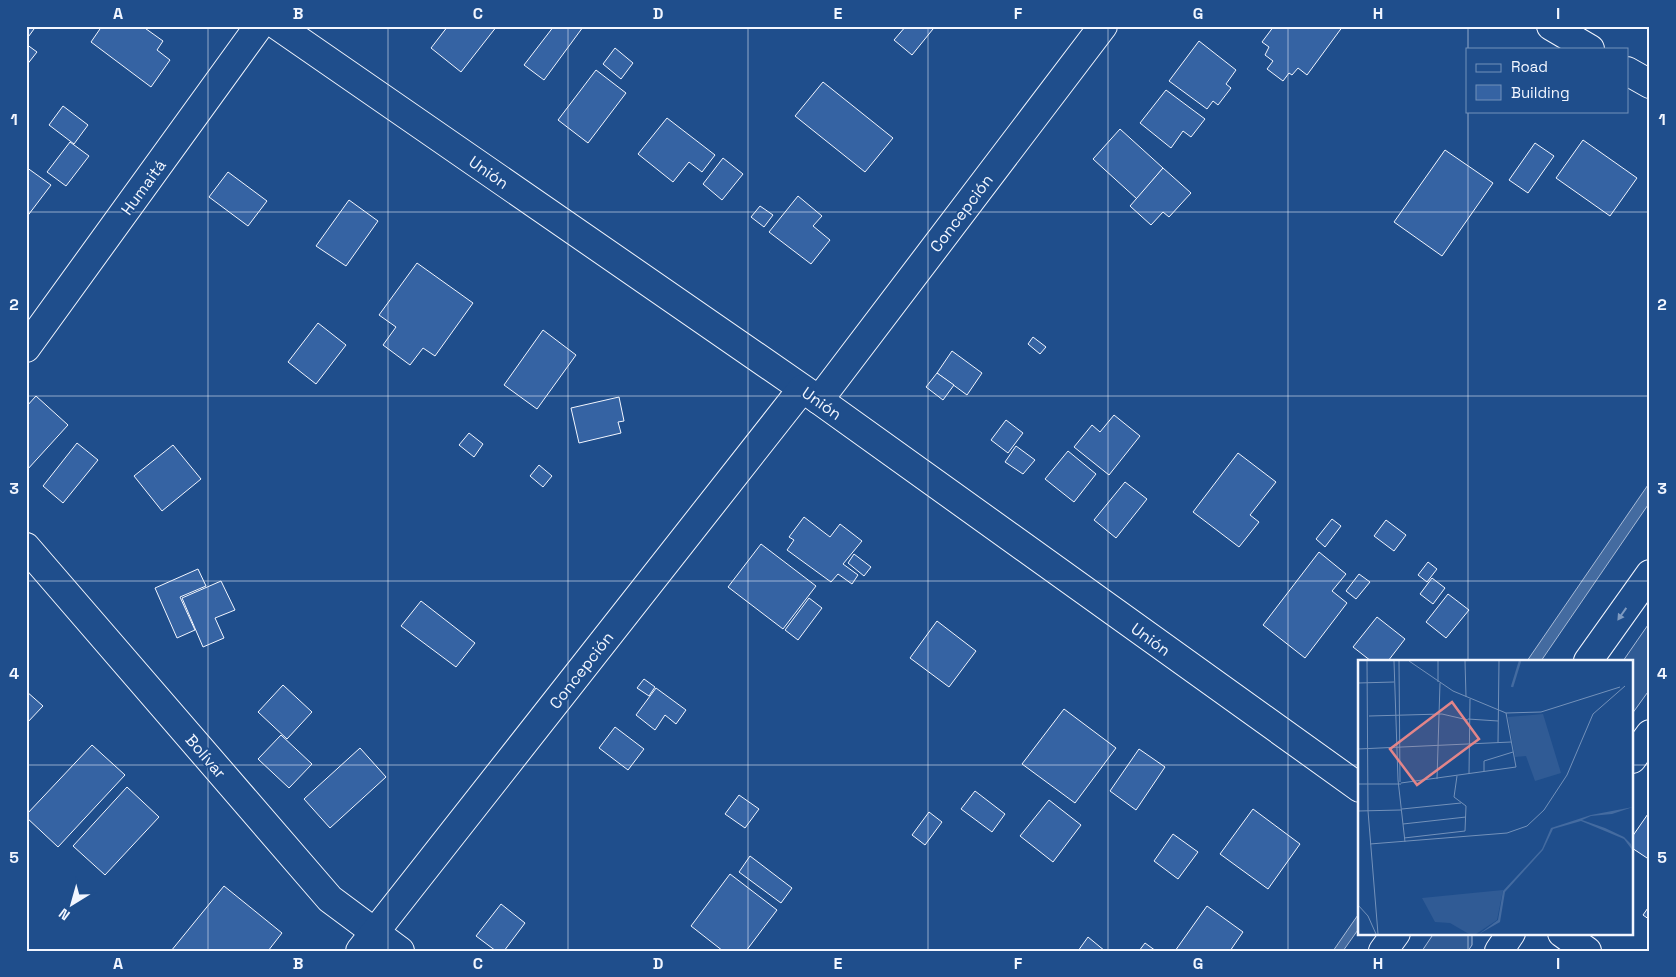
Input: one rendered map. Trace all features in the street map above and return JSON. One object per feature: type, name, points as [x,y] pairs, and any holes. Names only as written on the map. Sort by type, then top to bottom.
[{"type":"street","name":"Humaitá","points":[[26,348],[259,26]]},
{"type":"street","name":"Unión","points":[[278,26],[810,394],[1358,787]]},
{"type":"street","name":"Concepción","points":[[367,942],[810,394],[1102,26]]},
{"type":"street","points":[[1551,26],[1588,48]]},
{"type":"street","points":[[1628,72],[1650,84]]},
{"type":"street","name":"Bolívar","points":[[26,547],[367,942],[400,951]]},
{"type":"street","points":[[1589,660],[1650,574]]},
{"type":"street","points":[[1634,756],[1650,734]]},
{"type":"street","points":[[1384,951],[1395,934]]},
{"type":"street","points":[[1499,951],[1510,934]]},
{"type":"street","points":[[1563,934],[1587,951]]},
{"type":"shaded area","points":[[1650,482],[1650,502],[1542,660],[1528,660]]},
{"type":"shaded area","points":[[1650,622],[1650,689],[1634,711],[1634,660],[1624,660]]},
{"type":"shaded area","points":[[1358,915],[1358,930],[1343,951],[1333,951]]},
{"type":"shaded area","points":[[1433,934],[1472,934],[1472,945],[1468,951],[1422,951]]},
{"type":"building","points":[[26,26],[34,29],[26,40]]},
{"type":"building","points":[[102,26],[142,26],[163,41],[157,50],[170,60],[151,87],[91,42]]},
{"type":"building","points":[[448,26],[497,26],[461,72],[431,48]]},
{"type":"building","points":[[554,26],[583,27],[544,80],[524,65]]},
{"type":"building","points":[[906,26],[929,26],[933,29],[912,55],[894,40]]},
{"type":"building","points":[[1274,26],[1343,26],[1307,75],[1298,68],[1292,75],[1289,73],[1283,81],[1267,69],[1273,61],[1265,55],[1269,47],[1262,42]]},
{"type":"building","points":[[1199,41],[1236,70],[1226,84],[1231,88],[1218,105],[1213,101],[1207,109],[1169,81]]},
{"type":"building","points":[[26,44],[37,52],[26,66]]},
{"type":"building","points":[[615,48],[633,63],[621,79],[603,64]]},
{"type":"building","points":[[596,70],[626,93],[588,143],[558,120]]},
{"type":"building","points":[[823,82],[893,138],[865,172],[795,116]]},
{"type":"building","points":[[1166,90],[1205,119],[1191,137],[1183,131],[1171,148],[1140,123]]},
{"type":"building","points":[[63,106],[88,125],[74,144],[49,125]]},
{"type":"building","points":[[667,118],[715,155],[702,172],[689,162],[673,182],[638,154]]},
{"type":"building","points":[[1120,129],[1163,168],[1137,199],[1093,159]]},
{"type":"building","points":[[1583,140],[1637,178],[1610,216],[1556,178]]},
{"type":"building","points":[[70,142],[89,156],[66,186],[47,172]]},
{"type":"building","points":[[1535,143],[1554,156],[1528,193],[1509,180]]},
{"type":"building","points":[[1445,150],[1493,183],[1442,256],[1394,222]]},
{"type":"building","points":[[723,158],[743,174],[722,200],[703,184]]},
{"type":"building","points":[[26,167],[51,185],[26,218]]},
{"type":"building","points":[[1163,168],[1191,193],[1169,217],[1163,212],[1151,225],[1130,206]]},
{"type":"building","points":[[228,172],[267,201],[248,226],[209,197]]},
{"type":"building","points":[[798,196],[822,216],[813,226],[830,240],[811,264],[769,232]]},
{"type":"building","points":[[349,200],[378,221],[346,266],[316,246]]},
{"type":"building","points":[[760,206],[773,215],[764,227],[751,217]]},
{"type":"building","points":[[417,263],[473,303],[435,356],[423,348],[410,365],[383,345],[396,327],[379,315]]},
{"type":"building","points":[[318,323],[346,345],[316,384],[288,362]]},
{"type":"building","points":[[543,330],[576,355],[537,409],[504,385]]},
{"type":"building","points":[[1033,337],[1046,347],[1040,354],[1028,344]]},
{"type":"building","points":[[952,351],[982,373],[967,395],[937,373]]},
{"type":"building","points":[[937,373],[954,385],[943,400],[926,387]]},
{"type":"building","points":[[36,396],[68,425],[27,470],[26,407]]},
{"type":"building","points":[[619,397],[624,421],[618,422],[621,433],[579,443],[571,408]]},
{"type":"building","points":[[1114,415],[1140,436],[1109,475],[1074,447],[1092,425],[1100,432]]},
{"type":"building","points":[[1006,420],[1023,433],[1008,453],[991,440]]},
{"type":"building","points":[[469,433],[483,444],[474,457],[459,445]]},
{"type":"building","points":[[77,443],[98,460],[63,503],[43,486]]},
{"type":"building","points":[[173,445],[201,479],[162,511],[134,476]]},
{"type":"building","points":[[1016,446],[1035,460],[1023,474],[1005,462]]},
{"type":"building","points":[[1068,451],[1096,474],[1074,502],[1045,479]]},
{"type":"building","points":[[1238,453],[1276,482],[1250,515],[1259,522],[1239,547],[1193,512]]},
{"type":"building","points":[[539,465],[552,476],[543,487],[530,476]]},
{"type":"building","points":[[1125,482],[1147,499],[1116,538],[1094,520]]},
{"type":"building","points":[[804,517],[830,537],[840,524],[862,541],[843,564],[858,575],[852,584],[838,574],[831,582],[787,550],[794,540],[789,537]]},
{"type":"building","points":[[1332,519],[1341,526],[1325,547],[1316,539]]},
{"type":"building","points":[[1386,520],[1406,535],[1394,551],[1374,536]]},
{"type":"building","points":[[761,544],[816,586],[783,629],[728,587]]},
{"type":"building","points":[[1319,552],[1346,574],[1332,591],[1347,603],[1305,658],[1263,625]]},
{"type":"building","points":[[854,554],[871,567],[864,576],[848,563]]},
{"type":"building","points":[[1428,562],[1437,569],[1427,582],[1418,575]]},
{"type":"building","points":[[198,569],[206,586],[180,597],[195,630],[177,638],[155,588]]},
{"type":"building","points":[[1359,574],[1370,582],[1356,599],[1346,591]]},
{"type":"building","points":[[1432,578],[1445,588],[1433,604],[1420,594]]},
{"type":"building","points":[[221,581],[235,610],[215,618],[224,638],[203,647],[182,598]]},
{"type":"building","points":[[1448,594],[1469,610],[1446,638],[1426,622]]},
{"type":"building","points":[[809,598],[822,608],[798,640],[785,630]]},
{"type":"building","points":[[421,601],[475,643],[456,667],[401,626]]},
{"type":"building","points":[[1377,617],[1405,639],[1389,660],[1370,660],[1353,647]]},
{"type":"building","points":[[937,621],[976,651],[949,687],[910,658]]},
{"type":"building","points":[[644,679],[655,687],[649,696],[637,688]]},
{"type":"building","points":[[283,685],[312,712],[287,739],[258,712]]},
{"type":"building","points":[[656,688],[686,710],[676,724],[665,715],[655,730],[636,715]]},
{"type":"building","points":[[26,691],[43,706],[26,724]]},
{"type":"building","points":[[1064,709],[1116,748],[1075,803],[1022,764]]},
{"type":"building","points":[[615,727],[644,749],[628,770],[599,748]]},
{"type":"building","points":[[281,735],[312,764],[289,788],[258,759]]},
{"type":"building","points":[[92,745],[125,775],[58,847],[26,815]]},
{"type":"building","points":[[360,748],[386,777],[330,828],[304,799]]},
{"type":"building","points":[[1139,749],[1165,767],[1136,810],[1110,791]]},
{"type":"building","points":[[127,787],[159,817],[105,875],[73,846]]},
{"type":"building","points":[[975,791],[1005,814],[992,832],[961,809]]},
{"type":"building","points":[[739,795],[759,809],[745,828],[725,814]]},
{"type":"building","points":[[1049,800],[1081,825],[1053,862],[1020,836]]},
{"type":"building","points":[[1253,809],[1300,844],[1268,889],[1220,854]]},
{"type":"building","points":[[1650,811],[1650,860],[1634,849],[1634,834]]},
{"type":"building","points":[[929,812],[942,822],[925,845],[912,835]]},
{"type":"building","points":[[1173,834],[1198,852],[1178,879],[1154,861]]},
{"type":"building","points":[[750,856],[792,888],[781,903],[739,872]]},
{"type":"building","points":[[730,874],[777,910],[746,951],[723,951],[691,926]]},
{"type":"building","points":[[224,886],[282,933],[268,951],[171,951]]},
{"type":"building","points":[[501,904],[525,923],[504,951],[496,951],[476,936]]},
{"type":"building","points":[[1650,905],[1650,920],[1643,915]]},
{"type":"building","points":[[1207,906],[1243,932],[1230,951],[1175,951]]},
{"type":"building","points":[[1088,937],[1105,951],[1078,951]]},
{"type":"building","points":[[1145,943],[1156,951],[1139,951]]}]
